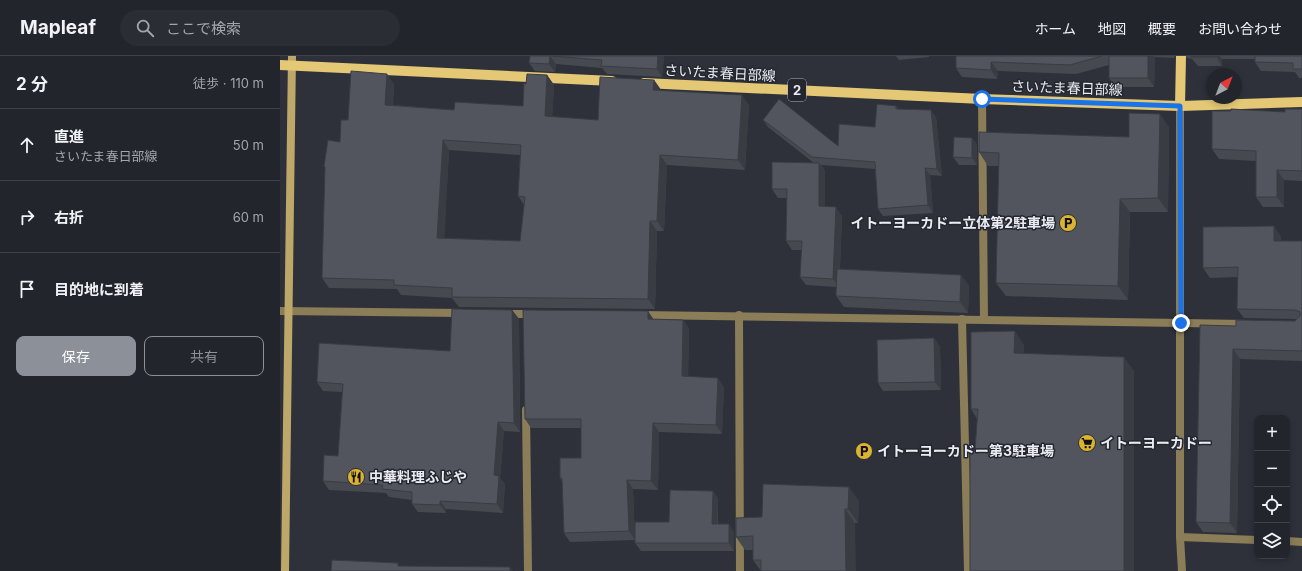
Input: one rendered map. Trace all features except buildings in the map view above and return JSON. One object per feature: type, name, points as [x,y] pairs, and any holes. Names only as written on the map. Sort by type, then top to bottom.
[{"type":"main road","points":[[1180,56],[1180,106]]},
{"type":"main road","name":"さいたま春日部線","points":[[280,65],[292,61],[630,82],[982,99],[1180,106],[1302,102]]},
{"type":"street","points":[[285,571],[290,311],[292,61]]},
{"type":"street","points":[[982,99],[984,320]]},
{"type":"street","points":[[1180,106],[1180,537],[1182,571]]},
{"type":"street","points":[[280,311],[470,313]]},
{"type":"street","points":[[493,313],[525,318],[540,314]]},
{"type":"street","points":[[636,315],[739,315],[1257,324]]},
{"type":"street","points":[[739,315],[740,571]]},
{"type":"street","points":[[962,319],[968,571]]},
{"type":"street","points":[[526,400],[528,571]]},
{"type":"street","points":[[1180,537],[1254,540]]},
{"type":"street","points":[[1290,541],[1302,542]]},
{"type":"place","name":"イトーヨーカドー立体第2駐車場","points":[[1068,223]]},
{"type":"place","name":"イトーヨーカドー","points":[[1087,443]]},
{"type":"place","name":"イトーヨーカドー第3駐車場","points":[[864,451]]},
{"type":"place","name":"中華料理ふじや","points":[[356,477]]},
{"type":"route","points":[[982,99],[1180,106],[1181,323]]}]
